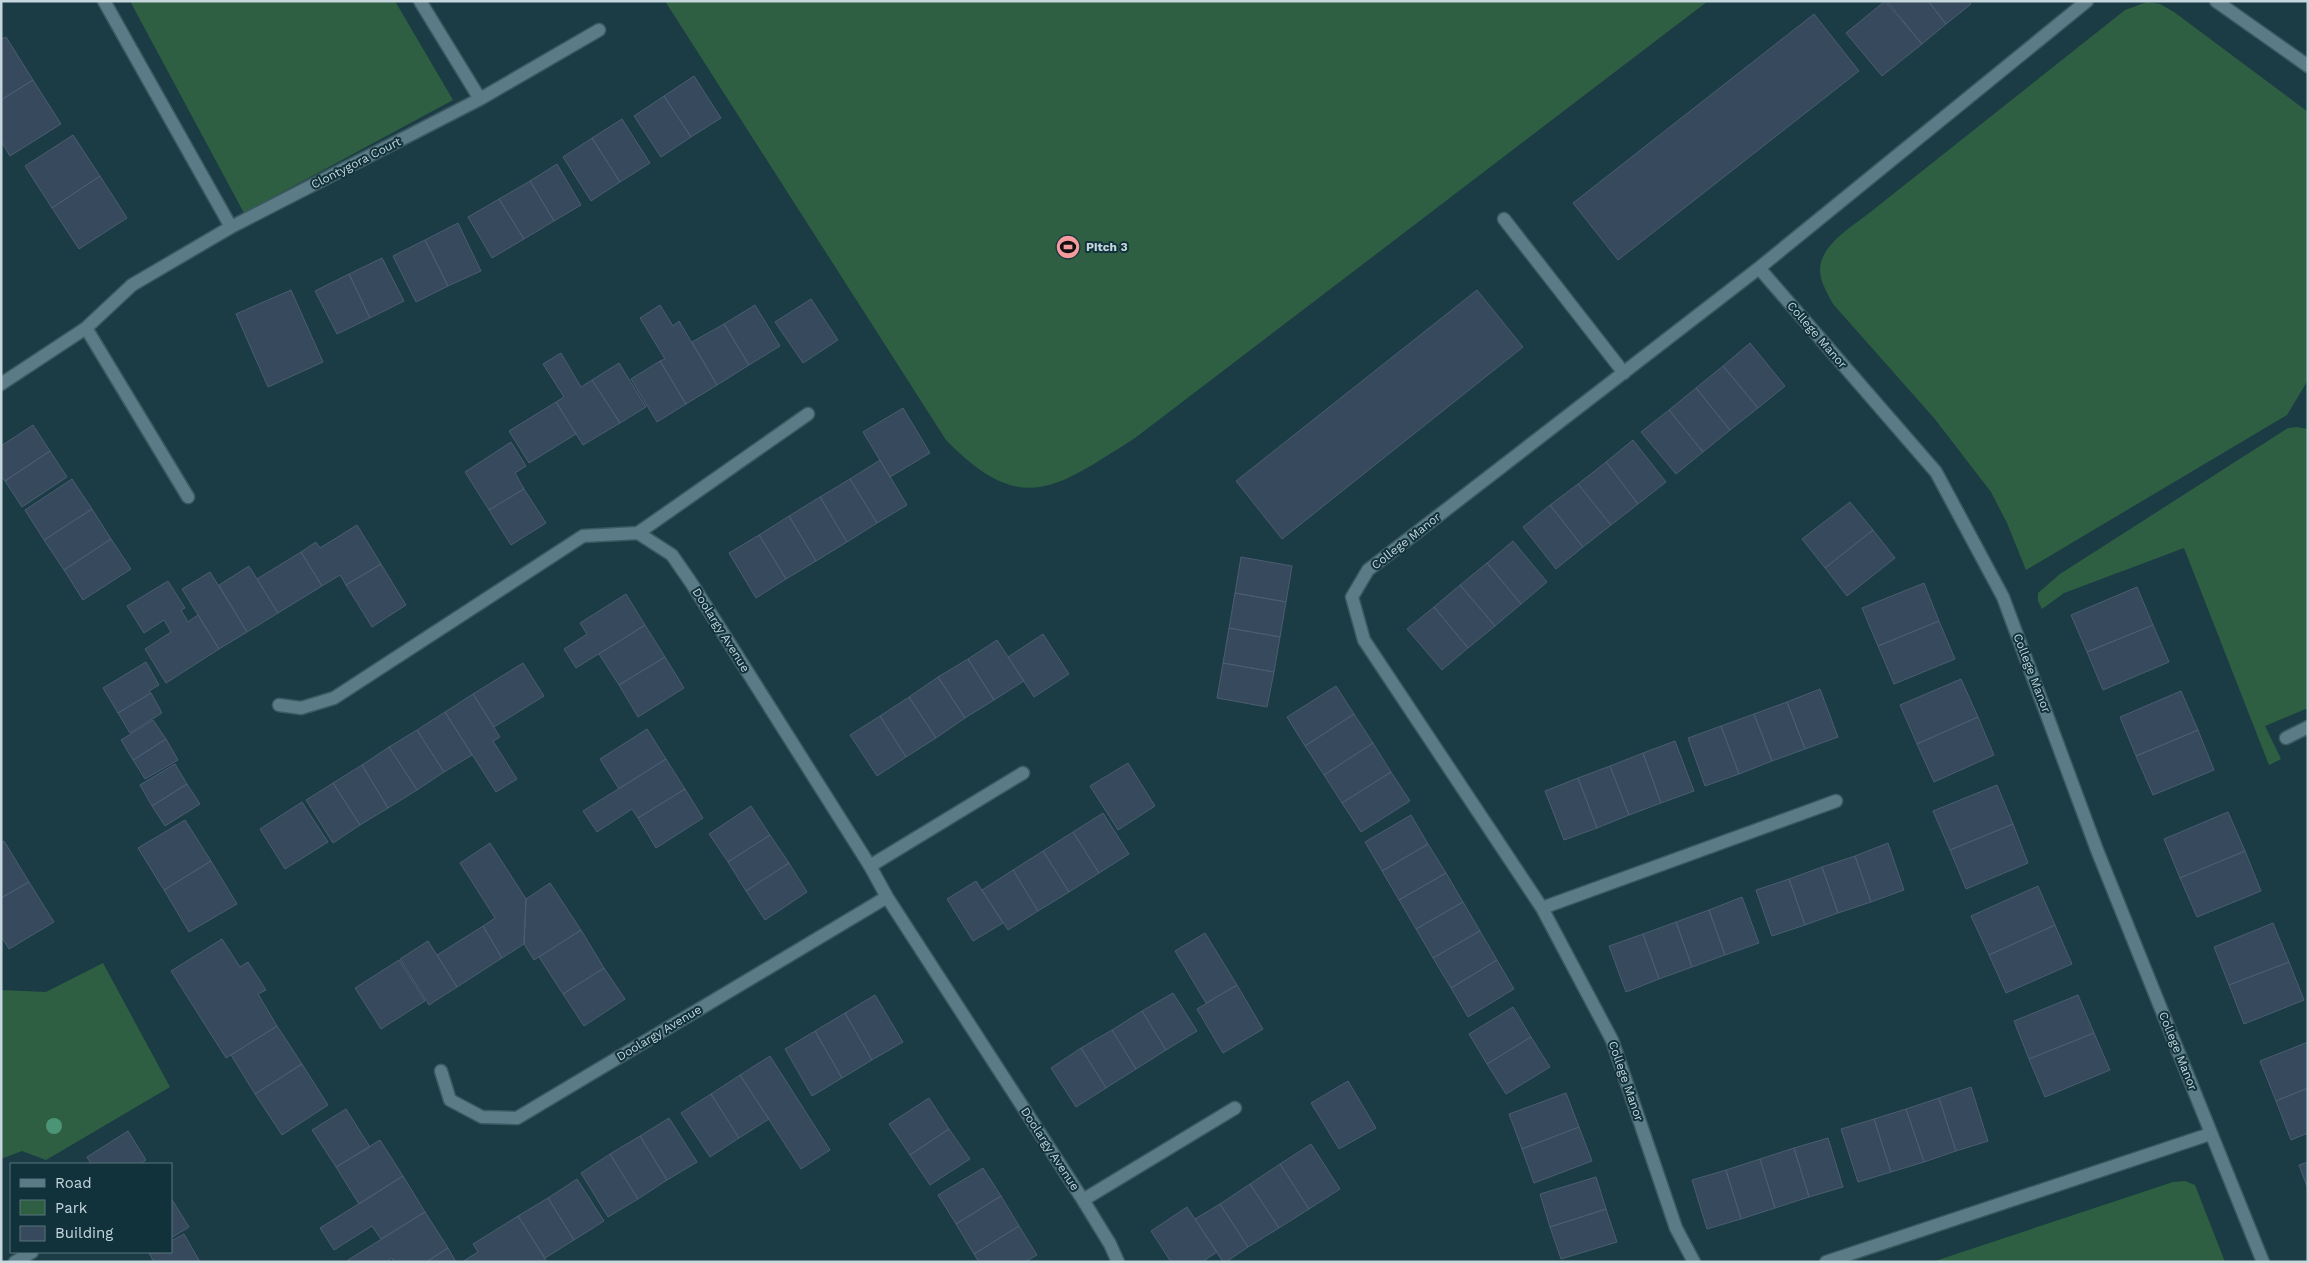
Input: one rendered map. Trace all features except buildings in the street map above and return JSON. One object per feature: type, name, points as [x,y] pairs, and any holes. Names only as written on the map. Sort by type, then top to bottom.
[{"type":"street","points":[[104,1],[231,227]]},
{"type":"street","points":[[420,1],[480,99]]},
{"type":"street","name":"College Manor","points":[[1694,1262],[1676,1228],[1612,1040],[1542,908],[1364,640],[1352,597],[1368,570],[1759,268],[2087,1]]},
{"type":"street","points":[[2216,1],[2308,66]]},
{"type":"street","name":"Clontygora Court","points":[[1,384],[86,328],[132,285],[231,227],[480,99],[599,30]]},
{"type":"street","points":[[1504,219],[1624,373]]},
{"type":"street","name":"College Manor","points":[[1759,268],[1936,472],[2003,597],[2098,850],[2262,1262]]},
{"type":"street","points":[[86,328],[188,497]]},
{"type":"street","points":[[279,705],[301,708],[334,698],[583,536],[638,533],[808,414]]},
{"type":"street","name":"Doolargy Avenue","points":[[638,533],[672,555],[870,866],[887,897],[1083,1200],[1110,1244],[1118,1262]]},
{"type":"street","points":[[2286,738],[2308,727]]},
{"type":"street","points":[[870,866],[1023,773]]},
{"type":"street","points":[[1542,908],[1836,801]]},
{"type":"street","name":"Doolargy Avenue","points":[[441,1071],[450,1100],[482,1117],[517,1118],[887,897]]},
{"type":"street","name":"Doolargy Avenue","points":[[1083,1200],[1236,1108]]},
{"type":"street","points":[[1826,1262],[2210,1134]]},
{"type":"street","points":[[16,1262],[30,1253]]},
{"type":"green space","points":[[130,1],[395,1],[453,100],[244,213]]},
{"type":"green space","points":[[665,1],[1708,1],[1135,438],[1083,470],[1061,481],[1039,487],[1018,487],[996,480],[973,464],[946,440]]},
{"type":"green space","points":[[2147,2],[2160,4],[2174,12],[2308,112],[2308,380],[2287,415],[2026,570],[2007,523],[1991,492],[1934,418],[1833,304],[1821,279],[1821,261],[1831,245],[1845,231],[2125,10]]},
{"type":"green space","points":[[2288,428],[2308,429],[2308,708],[2265,726],[2281,759],[2269,765],[2184,548],[2064,593],[2042,609],[2038,601],[2038,593],[2060,574]]},
{"type":"green space","points":[[103,963],[170,1087],[46,1160],[22,1151],[1,1159],[1,990],[46,992]]},
{"type":"green space","points":[[2185,1181],[2195,1185],[2225,1262],[1932,1262],[2173,1182]]},
{"type":"place","name":"Pitch 3","points":[[1068,247]]}]
